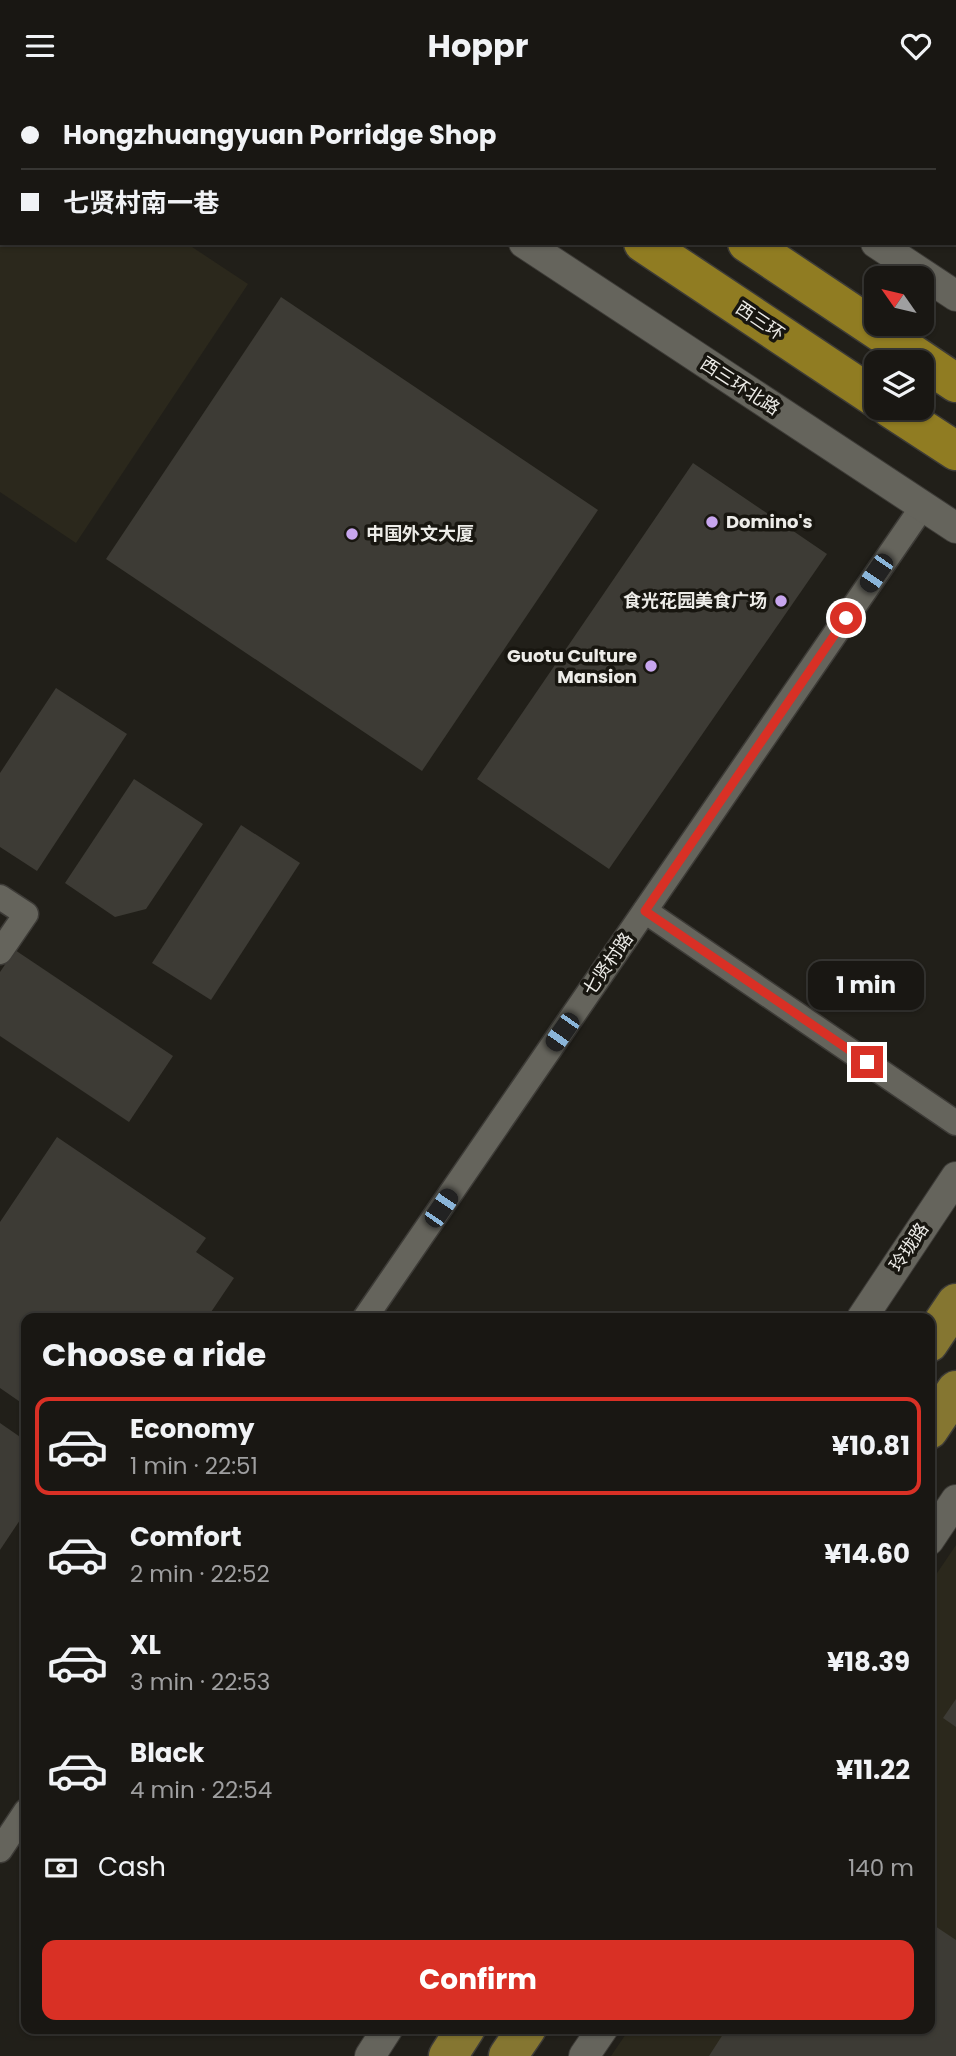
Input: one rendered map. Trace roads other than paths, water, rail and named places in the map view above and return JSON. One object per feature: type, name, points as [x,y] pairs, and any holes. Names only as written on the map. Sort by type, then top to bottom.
[{"type":"highway","name":"西三环","points":[[646,245],[864,390]]},
{"type":"highway","points":[[750,245],[956,383]]},
{"type":"highway","points":[[908,420],[956,451]]},
{"type":"main road","points":[[935,1334],[956,1303]]},
{"type":"main road","points":[[935,1421],[956,1390]]},
{"type":"main road","points":[[448,2056],[462,2034]]},
{"type":"main road","points":[[508,2056],[523,2034]]},
{"type":"street","name":"西三环北路","points":[[527,245],[956,528]]},
{"type":"street","points":[[879,245],[956,296]]},
{"type":"street","name":"七贤村路","points":[[368,1313],[923,506]]},
{"type":"street","points":[[0,897],[26,914],[0,952]]},
{"type":"street","points":[[645,911],[956,1123]]},
{"type":"street","name":"玲珑路","points":[[865,1313],[956,1177]]},
{"type":"street","points":[[935,1531],[956,1500]]},
{"type":"street","points":[[0,1850],[21,1818]]},
{"type":"street","points":[[370,2056],[384,2034]]},
{"type":"street","points":[[584,2056],[599,2034]]},
{"type":"place","name":"Domino's","points":[[712,522]]},
{"type":"place","name":"中国外文大厦","points":[[352,534]]},
{"type":"place","name":"食光花园美食广场","points":[[781,601]]},
{"type":"place","name":"Guotu Culture Mansion","points":[[651,666]]}]
